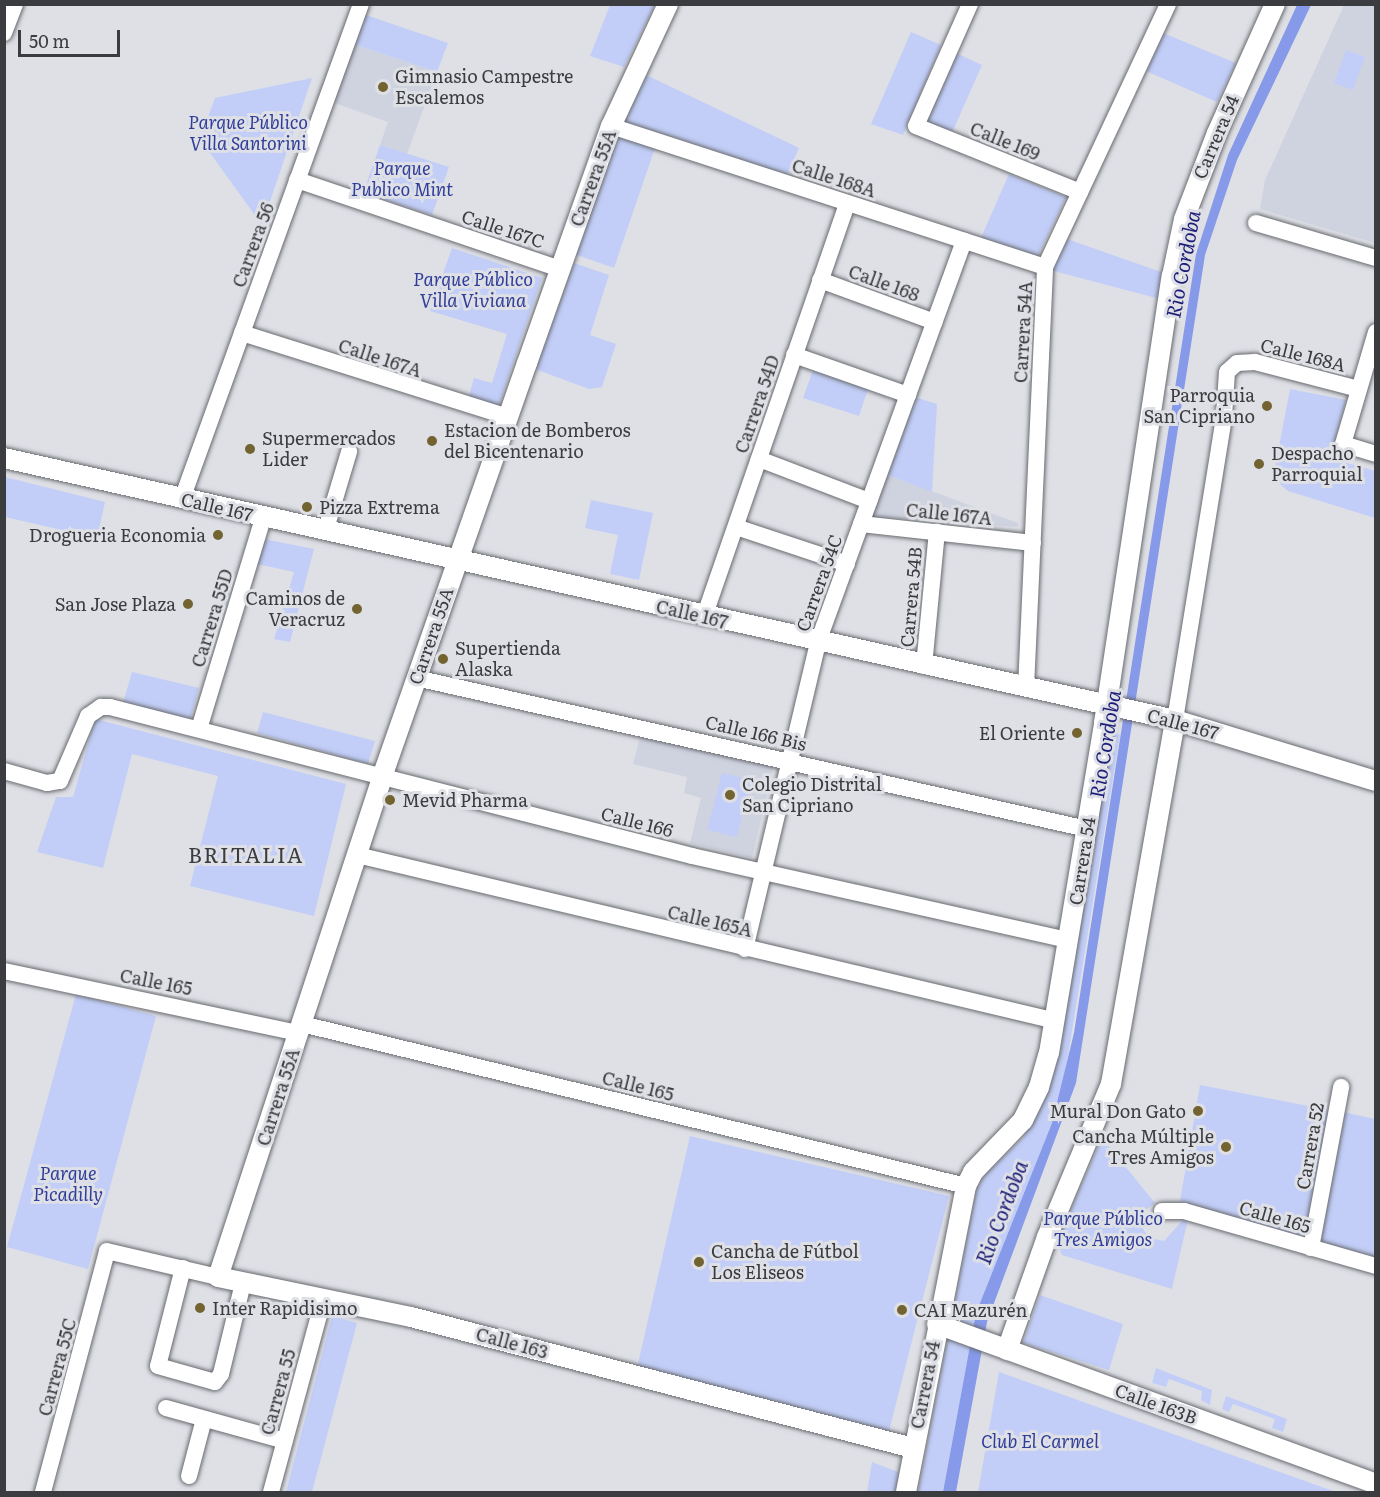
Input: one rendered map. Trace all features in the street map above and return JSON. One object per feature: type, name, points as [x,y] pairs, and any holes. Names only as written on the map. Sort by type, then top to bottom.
[{"type":"street","points":[[4,33],[15,4]]},
{"type":"street","name":"Carrera 56","points":[[182,499],[361,4]]},
{"type":"street","name":"Carrera 55A","points":[[218,1276],[382,778],[456,562],[611,126],[668,4]]},
{"type":"street","name":"Calle 169","points":[[970,4],[916,126],[1080,192]]},
{"type":"street","name":"Carrera 54A","points":[[1026,688],[1045,267],[1168,4]]},
{"type":"street","name":"Carrera 54","points":[[906,1492],[913,1448],[945,1327],[966,1186],[973,1172],[1028,1111],[1039,1087],[1056,1021],[1087,829],[1115,707],[1178,243],[1194,188],[1275,4]]},
{"type":"street","name":"Calle 168A","points":[[611,126],[1045,267]]},
{"type":"street","name":"Calle 167C","points":[[297,180],[560,269]]},
{"type":"street","name":"Carrera 54D","points":[[704,617],[847,202]]},
{"type":"street","points":[[1256,223],[1376,258]]},
{"type":"street","name":"Carrera 54C","points":[[745,949],[788,760],[818,642],[964,241]]},
{"type":"street","name":"Calle 168","points":[[820,280],[935,322]]},
{"type":"street","points":[[1376,332],[1342,444],[1376,454]]},
{"type":"street","name":"Calle 167A","points":[[242,333],[508,417]]},
{"type":"street","points":[[794,355],[908,395]]},
{"type":"street","name":"Calle 168A","points":[[1168,718],[1224,416],[1224,380],[1237,363],[1256,362],[1359,389]]},
{"type":"street","points":[[325,532],[349,452]]},
{"type":"street","name":"Calle 167","points":[[4,458],[456,562],[1168,718],[1376,781]]},
{"type":"street","points":[[759,459],[869,501]]},
{"type":"street","name":"Carrera 55D","points":[[199,729],[263,518]]},
{"type":"street","name":"Calle 167A","points":[[861,524],[1033,543]]},
{"type":"street","points":[[736,526],[847,564]]},
{"type":"street","name":"Carrera 54B","points":[[924,666],[936,532]]},
{"type":"street","name":"Calle 166 Bis","points":[[416,678],[1087,829]]},
{"type":"street","name":"Calle 166","points":[[4,771],[47,783],[60,781],[88,716],[101,707],[199,729],[382,778],[763,873],[1069,940]]},
{"type":"street","points":[[1001,1348],[1111,1084],[1168,718]]},
{"type":"street","name":"Calle 165A","points":[[357,855],[745,949],[1056,1021]]},
{"type":"street","name":"Calle 165","points":[[4,971],[300,1029],[966,1186]]},
{"type":"street","name":"Carrera 52","points":[[1311,1248],[1341,1087]]},
{"type":"street","name":"Calle 165","points":[[1162,1211],[1184,1211],[1376,1266]]},
{"type":"street","name":"Calle 163","points":[[107,1251],[323,1301],[411,1317],[913,1448]]},
{"type":"street","name":"Carrera 55C","points":[[43,1492],[107,1251]]},
{"type":"street","points":[[183,1268],[158,1366],[215,1382],[221,1374],[243,1283]]},
{"type":"street","name":"Carrera 55","points":[[271,1492],[323,1301]]},
{"type":"street","name":"Calle 163B","points":[[945,1327],[1376,1484]]},
{"type":"street","points":[[166,1408],[285,1441]]},
{"type":"street","points":[[189,1476],[204,1419]]},
{"type":"shaded area","points":[[1344,5],[1375,5],[1375,243],[1260,209],[1265,180]]},
{"type":"shaded area","name":"Gimnasio Campestre Escalemos","points":[[353,44],[437,72],[407,154],[380,145],[388,122],[329,101]]},
{"type":"shaded area","points":[[885,474],[1018,523],[1018,527],[874,517],[871,514]]},
{"type":"shaded area","name":"Colegio Distrital San Cipriano","points":[[641,733],[774,765],[752,858],[690,843],[701,798],[684,793],[687,777],[633,764]]},
{"type":"green space","points":[[610,5],[655,5],[624,67],[590,56]]},
{"type":"green space","points":[[363,14],[448,43],[437,72],[353,44]]},
{"type":"green space","points":[[911,32],[941,45],[903,135],[871,124]]},
{"type":"green space","points":[[1163,33],[1236,63],[1217,102],[1146,71]]},
{"type":"green space","points":[[1346,50],[1365,57],[1353,90],[1334,83]]},
{"type":"green space","points":[[956,53],[982,65],[951,135],[925,123]]},
{"type":"green space","points":[[642,73],[799,148],[785,179],[618,125]]},
{"type":"green space","name":"Parque Público Villa Santorini","points":[[312,78],[262,225],[200,139],[215,98]]},
{"type":"green space","points":[[615,136],[655,148],[614,268],[574,254]]},
{"type":"green space","name":"Parque Publico Mint","points":[[380,145],[449,167],[432,215],[363,193]]},
{"type":"green space","points":[[1009,174],[1066,197],[1037,258],[980,240]]},
{"type":"green space","points":[[1067,239],[1164,273],[1160,299],[1050,270]]},
{"type":"green space","name":"Parque Público Villa Viviana","points":[[452,248],[542,278],[498,408],[468,399],[474,378],[492,383],[507,334],[430,311]]},
{"type":"green space","points":[[574,263],[609,275],[590,335],[616,344],[602,387],[589,389],[535,369]]},
{"type":"green space","points":[[813,370],[868,389],[859,416],[803,398]]},
{"type":"green space","points":[[1290,389],[1346,400],[1330,458],[1375,471],[1375,518],[1288,491],[1273,478]]},
{"type":"green space","points":[[914,397],[937,404],[932,492],[885,474]]},
{"type":"green space","points":[[5,477],[105,502],[97,538],[5,517]]},
{"type":"green space","points":[[591,500],[653,513],[639,580],[610,574],[618,535],[585,528]]},
{"type":"green space","points":[[264,539],[314,549],[290,642],[274,639],[294,572],[257,564]]},
{"type":"green space","points":[[132,672],[199,688],[190,720],[123,703]]},
{"type":"green space","points":[[263,712],[375,741],[368,764],[257,733]]},
{"type":"green space","points":[[95,719],[346,784],[314,916],[190,886],[218,776],[132,754],[103,868],[37,852],[56,797],[73,797]]},
{"type":"green space","points":[[1112,731],[1120,735],[1064,1080],[1052,1123],[976,1313],[943,1492],[918,1492],[976,1191],[984,1175],[1023,1138],[1053,1074]]},
{"type":"green space","points":[[722,773],[751,780],[737,837],[707,830]]},
{"type":"green space","name":"Parque Picadilly","points":[[76,994],[156,1016],[88,1269],[7,1247]]},
{"type":"green space","points":[[1200,1085],[1329,1110],[1306,1240],[1180,1201]]},
{"type":"green space","points":[[1343,1112],[1375,1119],[1375,1260],[1318,1243]]},
{"type":"green space","points":[[690,1136],[949,1196],[888,1435],[637,1368]]},
{"type":"green space","name":"Parque Público Tres Amigos","points":[[1102,1138],[1155,1203],[1143,1212],[1140,1224],[1149,1238],[1164,1241],[1182,1221],[1188,1219],[1172,1289],[1062,1255],[1058,1239]]},
{"type":"green space","points":[[1040,1295],[1123,1324],[1109,1370],[1023,1343]]},
{"type":"green space","points":[[332,1316],[357,1323],[312,1492],[286,1492]]},
{"type":"green space","points":[[1156,1368],[1212,1390],[1210,1405],[1201,1400],[1202,1391],[1169,1379],[1166,1387],[1152,1383]]},
{"type":"green space","name":"Club El Carmel","points":[[999,1372],[1336,1492],[978,1492]]},
{"type":"green space","points":[[1226,1396],[1287,1419],[1283,1432],[1272,1428],[1275,1419],[1233,1404],[1229,1412],[1222,1409]]},
{"type":"green space","points":[[872,1462],[903,1474],[900,1492],[867,1492]]},
{"type":"water","points":[[1297,5],[1311,5],[1237,160],[1205,255],[1076,1083],[987,1322],[956,1492],[943,1492],[976,1313],[1052,1123],[1074,1033],[1196,254],[1228,155]]},
{"type":"place","name":"Gimnasio Campestre Escalemos","points":[[383,87]]},
{"type":"place","name":"Parroquia San Cipriano","points":[[1267,406]]},
{"type":"place","name":"Estacion de Bomberos del Bicentenario","points":[[432,441]]},
{"type":"place","name":"Supermercados Lider","points":[[250,449]]},
{"type":"place","name":"Despacho Parroquial","points":[[1259,464]]},
{"type":"place","name":"Pizza Extrema","points":[[307,507]]},
{"type":"place","name":"Drogueria Economia","points":[[218,535]]},
{"type":"place","name":"San Jose Plaza","points":[[188,604]]},
{"type":"place","name":"Caminos de Veracruz","points":[[357,609]]},
{"type":"place","name":"Supertienda Alaska","points":[[443,659]]},
{"type":"place","name":"El Oriente","points":[[1077,733]]},
{"type":"place","name":"Colegio Distrital San Cipriano","points":[[730,795]]},
{"type":"place","name":"Mevid Pharma","points":[[390,800]]},
{"type":"place","name":"Mural Don Gato","points":[[1198,1111]]},
{"type":"place","name":"Cancha Múltiple Tres Amigos","points":[[1226,1147]]},
{"type":"place","name":"Cancha de Fútbol Los Eliseos","points":[[699,1262]]},
{"type":"place","name":"Inter Rapidisimo","points":[[200,1308]]},
{"type":"place","name":"CAI Mazurén","points":[[902,1310]]},
{"type":"district","name":"BRITALIA","points":[[246,854]]},
{"type":"water label","name":"Rio Cordoba","points":[[1182,264]]},
{"type":"water label","name":"Rio Cordoba","points":[[1104,744]]},
{"type":"water label","name":"Rio Cordoba","points":[[1001,1212]]}]
